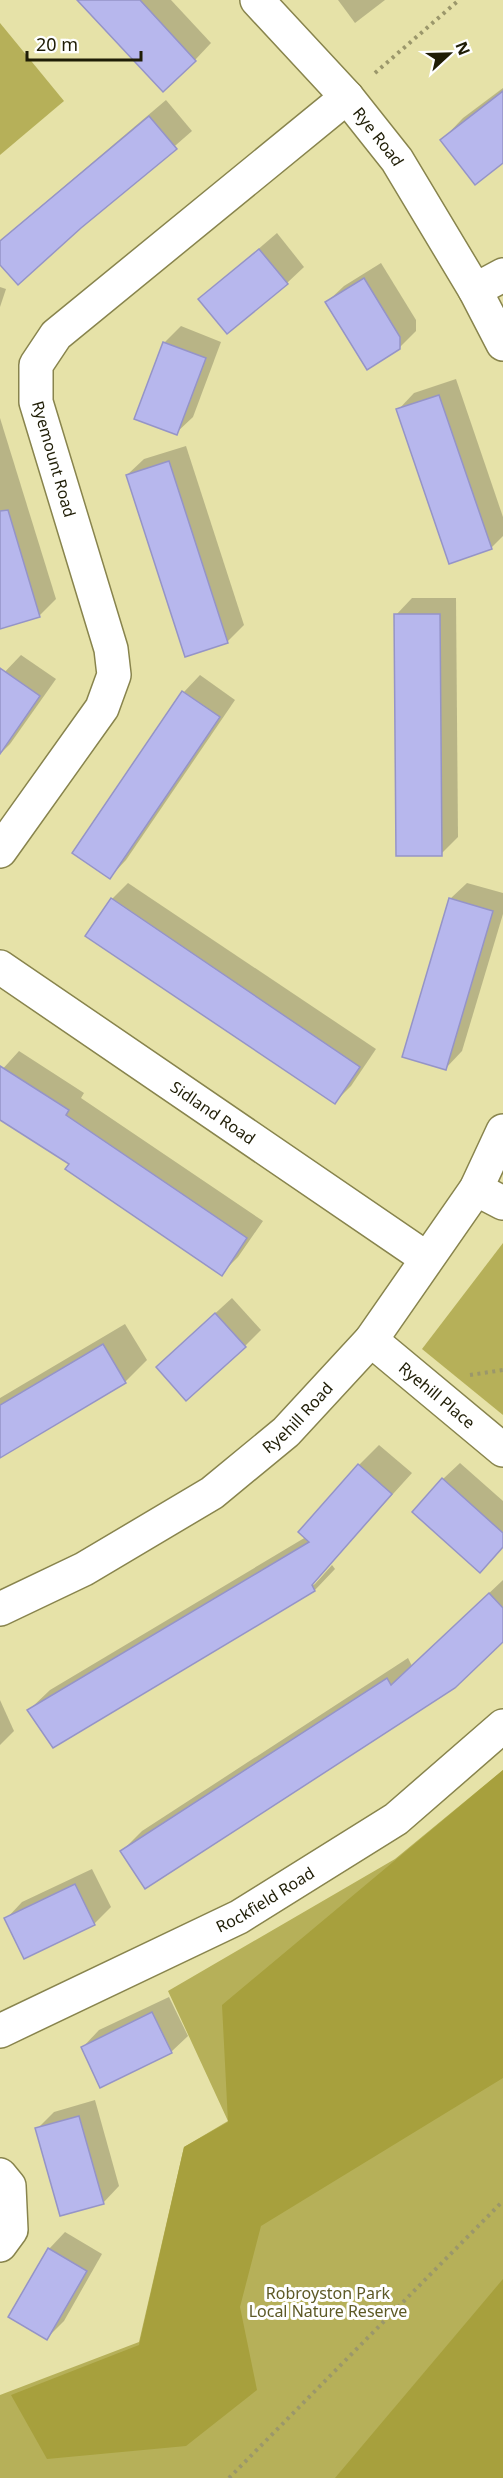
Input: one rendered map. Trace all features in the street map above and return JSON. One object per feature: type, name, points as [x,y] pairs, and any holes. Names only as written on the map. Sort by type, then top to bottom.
[{"type":"street","name":"Rye Road","points":[[257,0],[347,97],[489,283]]},
{"type":"street","name":"Ryemount Road","points":[[0,851],[102,708],[114,675],[111,648],[36,402],[36,365],[56,335],[347,97]]},
{"type":"street","points":[[489,283],[503,344]]},
{"type":"street","name":"Sidland Road","points":[[0,967],[426,1258]]},
{"type":"street","name":"Ryehill Road","points":[[0,1609],[84,1569],[212,1492],[286,1432],[371,1340],[426,1258],[489,1196],[503,1131]]},
{"type":"street","name":"Ryehill Place","points":[[371,1340],[503,1450]]},
{"type":"street","name":"Rockfield Road","points":[[0,2031],[239,1917],[396,1819],[503,1726]]},
{"type":"street","points":[[0,2175],[9,2186],[10,2230],[0,2245]]},
{"type":"path","points":[[347,97],[459,0]]},
{"type":"path","points":[[229,2478],[503,2201]]},
{"type":"green space","points":[[0,23],[64,101],[0,155]]},
{"type":"green space","points":[[503,1243],[503,1415],[422,1349]]},
{"type":"green space","name":"Robroyston Park Local Nature Reserve","points":[[503,1770],[503,2478],[0,2478],[0,2395],[139,2342],[184,2147],[228,2121],[168,1991],[395,1859]]},
{"type":"shaded area","points":[[503,1770],[503,2078],[261,2226],[240,2307],[257,2390],[186,2446],[47,2459],[11,2395],[139,2345],[184,2147],[228,2122],[222,2005]]},
{"type":"shaded area","points":[[503,2279],[503,2478],[335,2478]]},
{"type":"building","points":[[77,0],[140,0],[196,61],[163,92]]},
{"type":"building","points":[[503,91],[503,163],[475,185],[440,140]]},
{"type":"building","points":[[149,116],[177,149],[81,228],[18,285],[0,265],[0,241]]},
{"type":"building","points":[[259,249],[288,284],[227,334],[198,299]]},
{"type":"building","points":[[364,278],[400,337],[400,349],[367,370],[325,302]]},
{"type":"building","points":[[163,342],[206,358],[177,435],[134,419]]},
{"type":"building","points":[[439,395],[492,549],[449,564],[396,409]]},
{"type":"building","points":[[169,461],[228,643],[185,657],[126,475]]},
{"type":"building","points":[[8,510],[40,617],[0,629],[0,511]]},
{"type":"building","points":[[394,614],[440,614],[442,856],[396,856]]},
{"type":"building","points":[[0,668],[40,696],[0,754]]},
{"type":"building","points":[[182,691],[220,717],[110,879],[72,853]]},
{"type":"building","points":[[111,898],[360,1067],[335,1104],[85,936]]},
{"type":"building","points":[[449,898],[493,911],[446,1070],[402,1057]]},
{"type":"building","points":[[0,1066],[69,1110],[66,1115],[247,1238],[222,1276],[65,1169],[69,1164],[0,1120]]},
{"type":"building","points":[[215,1313],[246,1347],[186,1401],[156,1367]]},
{"type":"building","points":[[103,1344],[126,1383],[0,1458],[0,1405]]},
{"type":"building","points":[[358,1464],[392,1494],[312,1585],[315,1591],[53,1748],[27,1710],[309,1542],[298,1532]]},
{"type":"building","points":[[442,1478],[503,1533],[503,1547],[480,1573],[412,1512]]},
{"type":"building","points":[[489,1593],[503,1608],[503,1642],[455,1688],[145,1889],[120,1851],[387,1678],[391,1685]]},
{"type":"building","points":[[75,1884],[95,1925],[24,1959],[4,1918]]},
{"type":"building","points":[[152,2012],[172,2053],[100,2088],[81,2047]]},
{"type":"building","points":[[79,2116],[104,2204],[60,2216],[35,2128]]},
{"type":"building","points":[[48,2248],[87,2271],[47,2340],[8,2317]]}]
